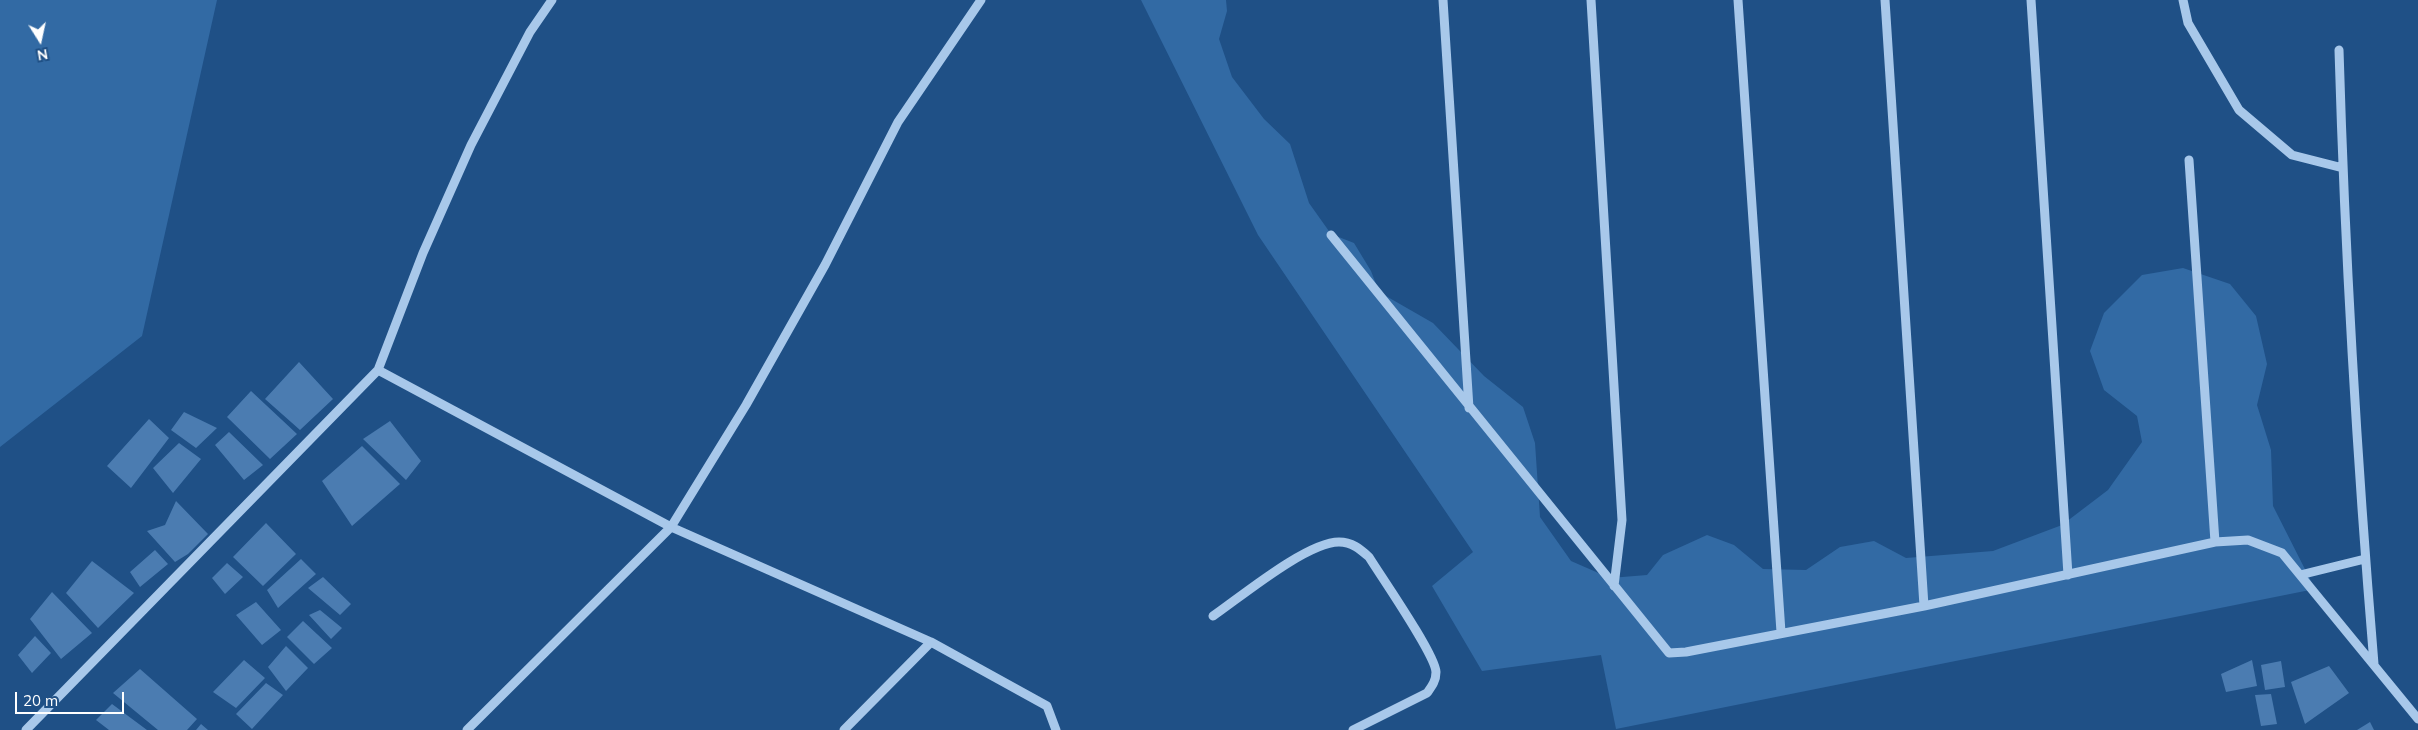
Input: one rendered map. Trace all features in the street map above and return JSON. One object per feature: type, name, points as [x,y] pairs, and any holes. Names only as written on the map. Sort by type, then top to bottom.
[{"type":"street","points":[[26,730],[378,370],[423,253],[472,145],[530,32],[552,0]]},
{"type":"street","points":[[467,730],[671,527],[746,405],[816,281],[898,122],[981,0]]},
{"type":"street","points":[[1443,0],[1470,408]]},
{"type":"street","points":[[1591,0],[1622,520],[1614,586]]},
{"type":"street","points":[[1738,0],[1780,632]]},
{"type":"street","points":[[1884,0],[1924,606]]},
{"type":"street","points":[[2031,0],[2068,575]]},
{"type":"street","points":[[2184,0],[2188,23],[2239,110],[2292,155],[2343,168]]},
{"type":"street","points":[[2339,50],[2343,168],[2365,559],[2374,664]]},
{"type":"street","points":[[2190,160],[2215,542]]},
{"type":"street","points":[[1331,235],[1669,653],[1686,652],[1780,632],[1924,606],[2215,542],[2248,540],[2282,553],[2418,719]]},
{"type":"street","points":[[378,370],[671,527],[932,642],[1046,706],[1055,722],[1056,730]]},
{"type":"street","points":[[1213,616],[1298,558],[1323,544],[1341,542],[1357,546],[1369,557],[1430,654],[1436,673],[1434,684],[1427,693],[1353,730]]},
{"type":"street","points":[[2300,575],[2365,559]]},
{"type":"street","points":[[844,730],[932,642]]},
{"type":"shaded area","points":[[0,0],[217,0],[142,336],[0,447]]},
{"type":"shaded area","points":[[1141,0],[1226,0],[1227,11],[1219,39],[1232,77],[1264,119],[1290,144],[1309,203],[1331,234],[1354,243],[1371,271],[1379,292],[1433,323],[1484,376],[1523,407],[1535,443],[1540,517],[1571,561],[1610,578],[1647,575],[1663,555],[1707,535],[1734,545],[1763,569],[1806,570],[1840,547],[1874,541],[1906,558],[1993,551],[2062,525],[2108,490],[2142,442],[2137,416],[2104,390],[2090,351],[2104,313],[2142,275],[2183,268],[2230,284],[2256,316],[2267,364],[2257,405],[2271,450],[2273,506],[2315,589],[1616,729],[1601,655],[1482,671],[1432,586],[1473,552],[1258,235]]},
{"type":"building","points":[[299,362],[333,399],[300,430],[265,399]]},
{"type":"building","points":[[251,391],[297,434],[270,459],[227,417]]},
{"type":"building","points":[[184,412],[217,428],[196,448],[171,430]]},
{"type":"building","points":[[149,419],[169,438],[131,488],[107,466]]},
{"type":"building","points":[[390,421],[421,461],[406,480],[363,439]]},
{"type":"building","points":[[229,432],[263,465],[244,480],[215,445]]},
{"type":"building","points":[[179,443],[201,459],[173,493],[153,468]]},
{"type":"building","points":[[362,446],[400,484],[352,526],[322,481]]},
{"type":"building","points":[[176,501],[208,534],[188,554],[175,562],[147,531],[165,525]]},
{"type":"building","points":[[266,523],[296,554],[263,586],[233,557]]},
{"type":"building","points":[[155,550],[168,564],[140,587],[130,572]]},
{"type":"building","points":[[301,559],[316,574],[278,608],[267,590]]},
{"type":"building","points":[[92,561],[134,593],[98,628],[66,593]]},
{"type":"building","points":[[227,563],[243,577],[225,594],[212,578]]},
{"type":"building","points":[[323,577],[351,604],[340,615],[308,588]]},
{"type":"building","points":[[52,592],[92,633],[61,659],[30,619]]},
{"type":"building","points":[[256,602],[281,630],[262,645],[236,615]]},
{"type":"building","points":[[320,610],[342,628],[331,639],[309,615]]},
{"type":"building","points":[[303,621],[332,648],[314,664],[287,637]]},
{"type":"building","points":[[35,636],[51,653],[32,673],[18,655]]},
{"type":"building","points":[[286,646],[308,668],[286,691],[268,667]]},
{"type":"building","points":[[244,660],[265,678],[236,708],[213,692]]},
{"type":"building","points":[[2252,660],[2257,686],[2226,692],[2221,674]]},
{"type":"building","points":[[2281,661],[2285,687],[2265,690],[2261,665]]},
{"type":"building","points":[[2329,666],[2349,693],[2305,724],[2291,682]]},
{"type":"building","points":[[140,669],[197,719],[187,730],[158,730],[113,693]]},
{"type":"building","points":[[266,683],[283,695],[252,729],[236,714]]},
{"type":"building","points":[[2271,694],[2277,724],[2261,726],[2255,695]]},
{"type":"building","points":[[112,704],[147,730],[109,730],[96,720]]},
{"type":"building","points":[[2370,722],[2374,730],[2357,730]]},
{"type":"building","points":[[201,724],[208,730],[196,730]]}]
